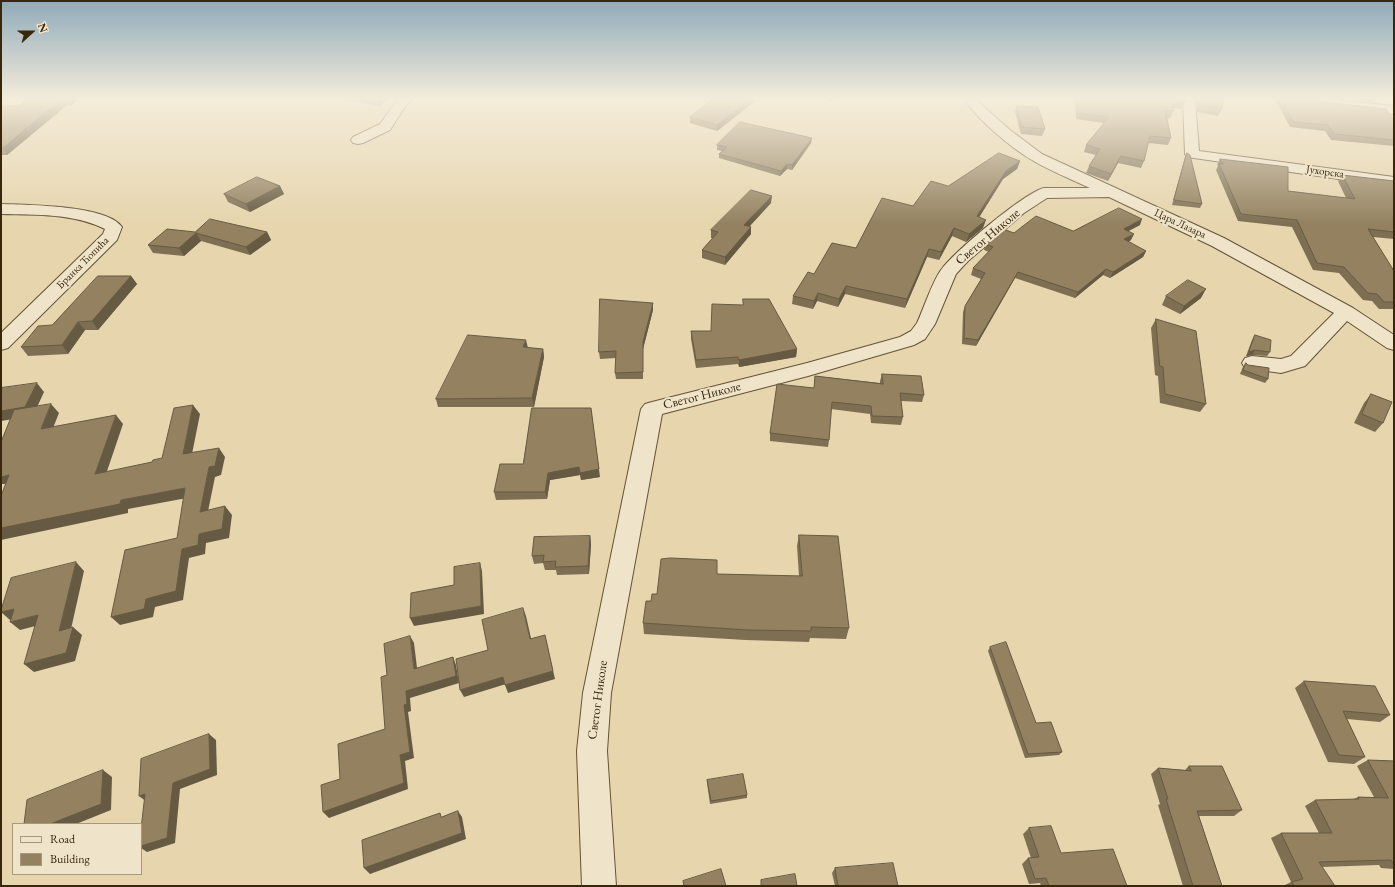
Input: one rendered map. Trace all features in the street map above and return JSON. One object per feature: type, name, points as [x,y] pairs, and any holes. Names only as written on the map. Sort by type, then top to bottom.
[{"type":"street","name":"Цара Лазара","points":[[1011,140],[1041,175],[1112,192],[1218,242],[1346,312],[1394,344]]},
{"type":"street","name":"Јухорска","points":[[1191,140],[1192,154],[1394,182]]},
{"type":"street","points":[[1041,175],[1112,192]]},
{"type":"street","name":"Светог Николе","points":[[600,886],[592,751],[597,693],[652,409],[808,369],[907,341],[918,335],[926,324],[948,272],[962,257],[1018,210],[1041,175]]},
{"type":"street","name":"Бранка Ћопића","points":[[1,209],[74,213],[102,220],[114,227],[111,236],[1,344]]},
{"type":"street","points":[[1252,363],[1281,366],[1298,360],[1346,312]]},
{"type":"building","points":[[1,140],[12,140],[3,148],[1,148]]},
{"type":"building","points":[[722,140],[810,140],[792,165],[787,164],[781,171],[719,154],[727,147],[717,145]]},
{"type":"building","points":[[1090,140],[1149,140],[1144,161],[1121,156],[1111,174],[1089,166],[1100,149],[1086,145]]},
{"type":"building","points":[[999,153],[1020,161],[1006,171],[977,216],[986,220],[969,234],[954,228],[941,252],[929,249],[907,299],[846,286],[839,299],[818,293],[814,301],[793,296],[808,272],[814,274],[832,243],[856,248],[882,198],[913,206],[931,181],[948,186]]},
{"type":"building","points":[[1187,153],[1190,155],[1202,204],[1174,200]]},
{"type":"building","points":[[1220,159],[1288,167],[1288,191],[1355,199],[1342,175],[1394,181],[1394,232],[1368,229],[1394,271],[1394,302],[1384,302],[1377,294],[1368,293],[1344,267],[1317,263],[1297,220],[1241,214],[1219,164],[1223,164]]},
{"type":"building","points":[[257,177],[280,186],[246,204],[224,194]]},
{"type":"building","points":[[751,190],[772,196],[744,225],[751,227],[725,257],[702,250],[718,232],[711,230]]},
{"type":"building","points":[[1119,208],[1142,219],[1124,229],[1134,234],[1124,239],[1146,251],[1113,272],[1106,269],[1078,292],[1018,272],[978,340],[964,338],[965,306],[985,273],[973,268],[993,247],[985,244],[1003,229],[1014,233],[1036,216],[1073,231]]},
{"type":"building","points":[[210,219],[267,232],[246,247],[196,233],[179,248],[148,245],[167,229],[195,232]]},
{"type":"building","points":[[98,276],[131,276],[92,321],[78,322],[62,345],[21,347],[38,326],[52,325]]},
{"type":"building","points":[[1188,280],[1206,289],[1184,306],[1166,296]]},
{"type":"building","points":[[600,299],[653,303],[643,342],[643,372],[615,373],[616,351],[599,352]]},
{"type":"building","points":[[743,299],[769,299],[797,349],[739,360],[738,357],[696,360],[691,331],[711,331],[712,304],[743,305]]},
{"type":"building","points":[[1156,319],[1196,331],[1206,404],[1165,394],[1163,367],[1160,366]]},
{"type":"building","points":[[468,335],[526,340],[523,347],[543,349],[532,398],[436,399]]},
{"type":"building","points":[[1255,335],[1271,340],[1270,352],[1255,350],[1249,352]]},
{"type":"building","points":[[1246,363],[1248,365],[1269,368],[1268,379],[1243,370]]},
{"type":"building","points":[[882,374],[921,376],[924,395],[900,393],[903,417],[872,416],[871,406],[832,402],[829,440],[770,433],[777,384],[814,388],[815,376],[883,384]]},
{"type":"building","points":[[37,383],[25,407],[1,411],[1,388]]},
{"type":"building","points":[[1371,394],[1392,402],[1383,423],[1362,414]]},
{"type":"building","points":[[51,404],[41,429],[116,415],[95,474],[152,462],[153,460],[162,458],[174,408],[193,405],[183,454],[219,448],[215,466],[209,467],[200,512],[225,506],[222,529],[199,534],[198,545],[182,549],[176,591],[146,599],[144,609],[111,617],[125,550],[177,538],[185,488],[121,500],[120,504],[1,528],[1,496],[9,475],[1,477],[1,442],[14,410]]},
{"type":"building","points":[[532,408],[591,408],[599,469],[580,473],[579,467],[548,473],[545,492],[494,492],[500,464],[523,464]]},
{"type":"building","points":[[799,535],[838,536],[849,628],[811,627],[811,631],[747,630],[643,623],[646,601],[651,601],[652,594],[657,594],[661,559],[717,560],[717,574],[802,576]]},
{"type":"building","points":[[590,536],[588,566],[555,567],[556,561],[543,562],[544,555],[532,556],[534,537]]},
{"type":"building","points":[[76,562],[59,631],[73,627],[66,653],[24,664],[38,615],[10,622],[14,609],[1,612],[11,578]]},
{"type":"building","points":[[480,563],[481,606],[410,618],[411,593],[454,585],[454,567]]},
{"type":"building","points":[[523,608],[530,639],[545,635],[553,671],[505,685],[503,677],[460,690],[456,659],[488,650],[482,620]]},
{"type":"building","points":[[410,636],[414,669],[453,657],[456,676],[406,691],[407,704],[404,705],[410,752],[400,755],[404,783],[323,812],[321,785],[340,779],[338,744],[385,729],[381,677],[387,675],[384,644]]},
{"type":"building","points":[[1006,642],[1036,723],[1051,722],[1062,752],[1028,754],[990,647]]},
{"type":"building","points":[[1304,681],[1375,686],[1390,715],[1343,711],[1365,757],[1339,755]]},
{"type":"building","points":[[209,734],[210,769],[173,783],[167,838],[142,846],[142,823],[145,794],[139,796],[141,759]]},
{"type":"building","points":[[1368,760],[1394,761],[1394,863],[1391,860],[1319,862],[1335,886],[1294,886],[1292,882],[1303,879],[1281,833],[1332,833],[1315,800],[1359,799],[1358,797],[1388,798]]},
{"type":"building","points":[[1189,766],[1222,766],[1242,810],[1197,811],[1222,886],[1193,886],[1158,768],[1191,771]]},
{"type":"building","points":[[103,770],[101,804],[53,823],[24,823],[27,800]]},
{"type":"building","points":[[743,774],[747,795],[711,801],[707,780]]},
{"type":"building","points":[[458,811],[462,833],[364,868],[362,840],[440,813],[441,817]]},
{"type":"building","points":[[1051,826],[1061,853],[1113,849],[1127,886],[1049,886],[1046,878],[1035,879],[1028,858],[1039,857],[1029,828]]},
{"type":"building","points":[[893,863],[898,886],[838,886],[835,868]]},
{"type":"building","points":[[721,869],[726,886],[684,886],[683,881]]},
{"type":"building","points":[[795,874],[797,886],[761,886],[761,880]]}]
